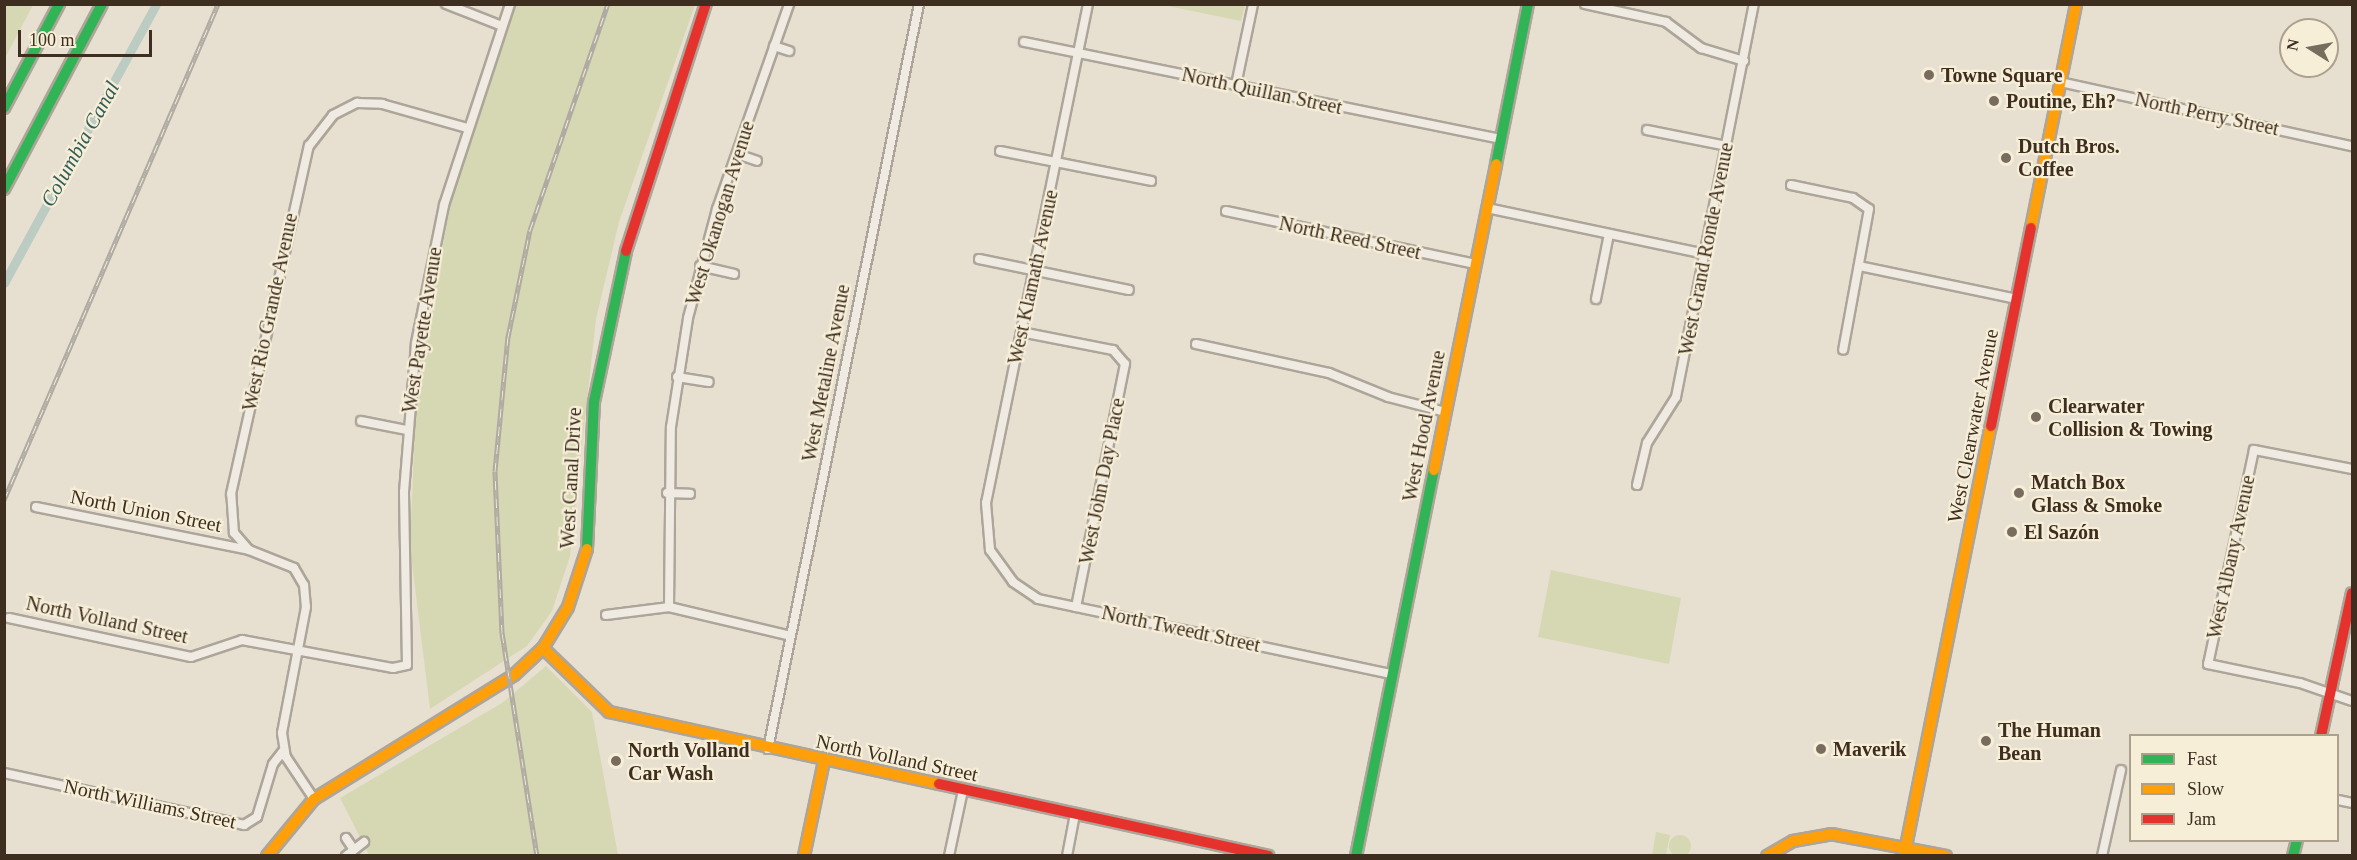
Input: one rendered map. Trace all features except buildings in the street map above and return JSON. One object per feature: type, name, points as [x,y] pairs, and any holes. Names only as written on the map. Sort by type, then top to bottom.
[{"type":"main road","points":[[4,108],[58,4]]},
{"type":"main road","points":[[4,189],[102,4]]},
{"type":"main road","name":"West Canal Drive","points":[[267,855],[314,799],[514,675],[543,648],[568,607],[585,556],[594,402],[614,286],[706,4]]},
{"type":"main road","name":"West Hood Avenue","points":[[1356,855],[1528,4]]},
{"type":"main road","name":"West Clearwater Avenue","points":[[1905,851],[2076,4]]},
{"type":"main road","points":[[2321,734],[2352,593]]},
{"type":"main road","name":"North Volland Street","points":[[543,648],[609,712],[768,749],[1075,814],[1233,852],[1268,855]]},
{"type":"main road","points":[[804,855],[824,761]]},
{"type":"main road","points":[[1767,855],[1820,834],[1905,851],[1946,855]]},
{"type":"street","points":[[446,4],[502,26]]},
{"type":"street","name":"West Payette Avenue","points":[[407,665],[407,430],[428,274],[467,129],[510,4]]},
{"type":"street","name":"West Okanogan Avenue","points":[[669,607],[667,493],[676,377],[700,266],[736,154],[789,4]]},
{"type":"street","name":"West Metaline Avenue","points":[[768,749],[919,4]]},
{"type":"street","name":"West Klamath Avenue","points":[[990,550],[985,511],[1088,4]]},
{"type":"street","points":[[1236,85],[1252,4]]},
{"type":"street","points":[[1585,4],[1666,22],[1701,48],[1744,62]]},
{"type":"street","name":"West Grand Ronde Avenue","points":[[1637,485],[1647,443],[1676,397],[1754,4]]},
{"type":"street","name":"North Quillan Street","points":[[1024,42],[1501,139]]},
{"type":"street","points":[[774,46],[789,51]]},
{"type":"street","name":"North Perry Street","points":[[2060,82],[2352,146]]},
{"type":"street","name":"West Rio Grande Avenue","points":[[249,550],[234,533],[231,494],[301,166],[309,146],[333,115],[345,106],[368,102],[467,129]]},
{"type":"street","points":[[1647,130],[1727,146]]},
{"type":"street","points":[[1000,151],[1151,181]]},
{"type":"street","points":[[736,154],[756,161]]},
{"type":"street","points":[[1791,185],[1867,204],[1859,266],[1843,350]]},
{"type":"street","points":[[1487,208],[1705,254]]},
{"type":"street","name":"North Reed Street","points":[[1226,211],[1475,264]]},
{"type":"street","points":[[1596,299],[1609,234]]},
{"type":"street","points":[[979,259],[1129,290]]},
{"type":"street","points":[[700,266],[734,274]]},
{"type":"street","points":[[1859,266],[2017,299]]},
{"type":"street","name":"West John Day Place","points":[[1021,332],[1121,356],[1125,367],[1076,607]]},
{"type":"street","points":[[1196,344],[1329,373],[1388,397],[1445,412]]},
{"type":"street","points":[[676,377],[709,382]]},
{"type":"street","points":[[361,421],[407,430]]},
{"type":"street","name":"West Albany Avenue","points":[[2331,691],[2208,664],[2254,450],[2352,469]]},
{"type":"street","points":[[667,493],[690,494]]},
{"type":"street","name":"North Union Street","points":[[36,507],[249,550],[288,562],[300,576],[306,606],[283,723],[284,750]]},
{"type":"street","name":"North Tweedt Street","points":[[990,550],[1029,594],[1076,607],[1392,674]]},
{"type":"street","points":[[606,615],[669,607],[791,636]]},
{"type":"street","name":"North Volland Street","points":[[9,618],[191,657],[242,640],[407,665]]},
{"type":"street","points":[[2331,691],[2352,702]]},
{"type":"street","points":[[284,750],[314,799]]},
{"type":"street","name":"North Williams Street","points":[[4,773],[244,825],[257,817],[269,773],[284,750]]},
{"type":"street","points":[[2102,855],[2121,770]]},
{"type":"street","points":[[950,855],[963,790]]},
{"type":"street","points":[[1067,855],[1075,814]]},
{"type":"street","points":[[346,838],[354,849]]},
{"type":"street","points":[[346,855],[364,842]]},
{"type":"green space","points":[[4,5],[33,5],[5,58]]},
{"type":"green space","points":[[516,5],[695,5],[619,222],[596,319],[570,556],[552,611],[527,646],[430,709],[410,547],[417,378],[452,198]]},
{"type":"green space","points":[[1163,5],[1245,5],[1241,21]]},
{"type":"green space","points":[[1551,570],[1681,598],[1669,664],[1538,637]]},
{"type":"green space","points":[[546,666],[592,712],[618,855],[369,855],[340,798],[502,703]]},
{"type":"green space","points":[[1656,832],[1670,835],[1666,855],[1652,855]]},
{"type":"green space","points":[[1680,835],[1688,838],[1691,846],[1688,854],[1680,857],[1672,854],[1669,846],[1672,838]]},
{"type":"waterway","name":"Columbia Canal","points":[[4,283],[156,4]]},
{"type":"railway","points":[[4,500],[218,4]]},
{"type":"railway","points":[[537,856],[502,633],[495,471],[508,337],[530,230],[608,4]]},
{"type":"traffic: fast","points":[[4,108],[59,4]]},
{"type":"traffic: fast","points":[[4,189],[102,4]]},
{"type":"traffic: fast","points":[[1496,164],[1528,4]]},
{"type":"traffic: fast","points":[[587,549],[594,402],[626,251]]},
{"type":"traffic: fast","points":[[1356,856],[1434,470]]},
{"type":"traffic: fast","points":[[2293,856],[2296,842]]},
{"type":"traffic: slow","points":[[2031,228],[2076,4]]},
{"type":"traffic: slow","points":[[1434,470],[1496,164]]},
{"type":"traffic: slow","points":[[1904,856],[1991,426]]},
{"type":"traffic: slow","points":[[267,856],[314,799],[514,675],[543,648],[568,607],[587,549]]},
{"type":"traffic: slow","points":[[543,648],[609,712],[939,784]]},
{"type":"traffic: slow","points":[[804,856],[824,761]]},
{"type":"traffic: slow","points":[[1767,856],[1793,841],[1831,834],[1946,856]]},
{"type":"traffic: jam","points":[[626,251],[706,4]]},
{"type":"traffic: jam","points":[[1991,426],[2031,228]]},
{"type":"traffic: jam","points":[[2321,734],[2352,593]]},
{"type":"traffic: jam","points":[[939,784],[1268,856]]},
{"type":"place","name":"Towne Square","points":[[1929,75]]},
{"type":"place","name":"Poutine, Eh?","points":[[1994,101]]},
{"type":"place","name":"Dutch Bros. Coffee","points":[[2006,158]]},
{"type":"place","name":"Clearwater Collision & Towing","points":[[2036,417]]},
{"type":"place","name":"Match Box Glass & Smoke","points":[[2019,493]]},
{"type":"place","name":"El Sazón","points":[[2012,532]]},
{"type":"place","name":"The Human Bean","points":[[1986,741]]},
{"type":"place","name":"Maverik","points":[[1821,749]]},
{"type":"place","name":"North Volland Car Wash","points":[[616,761]]}]
